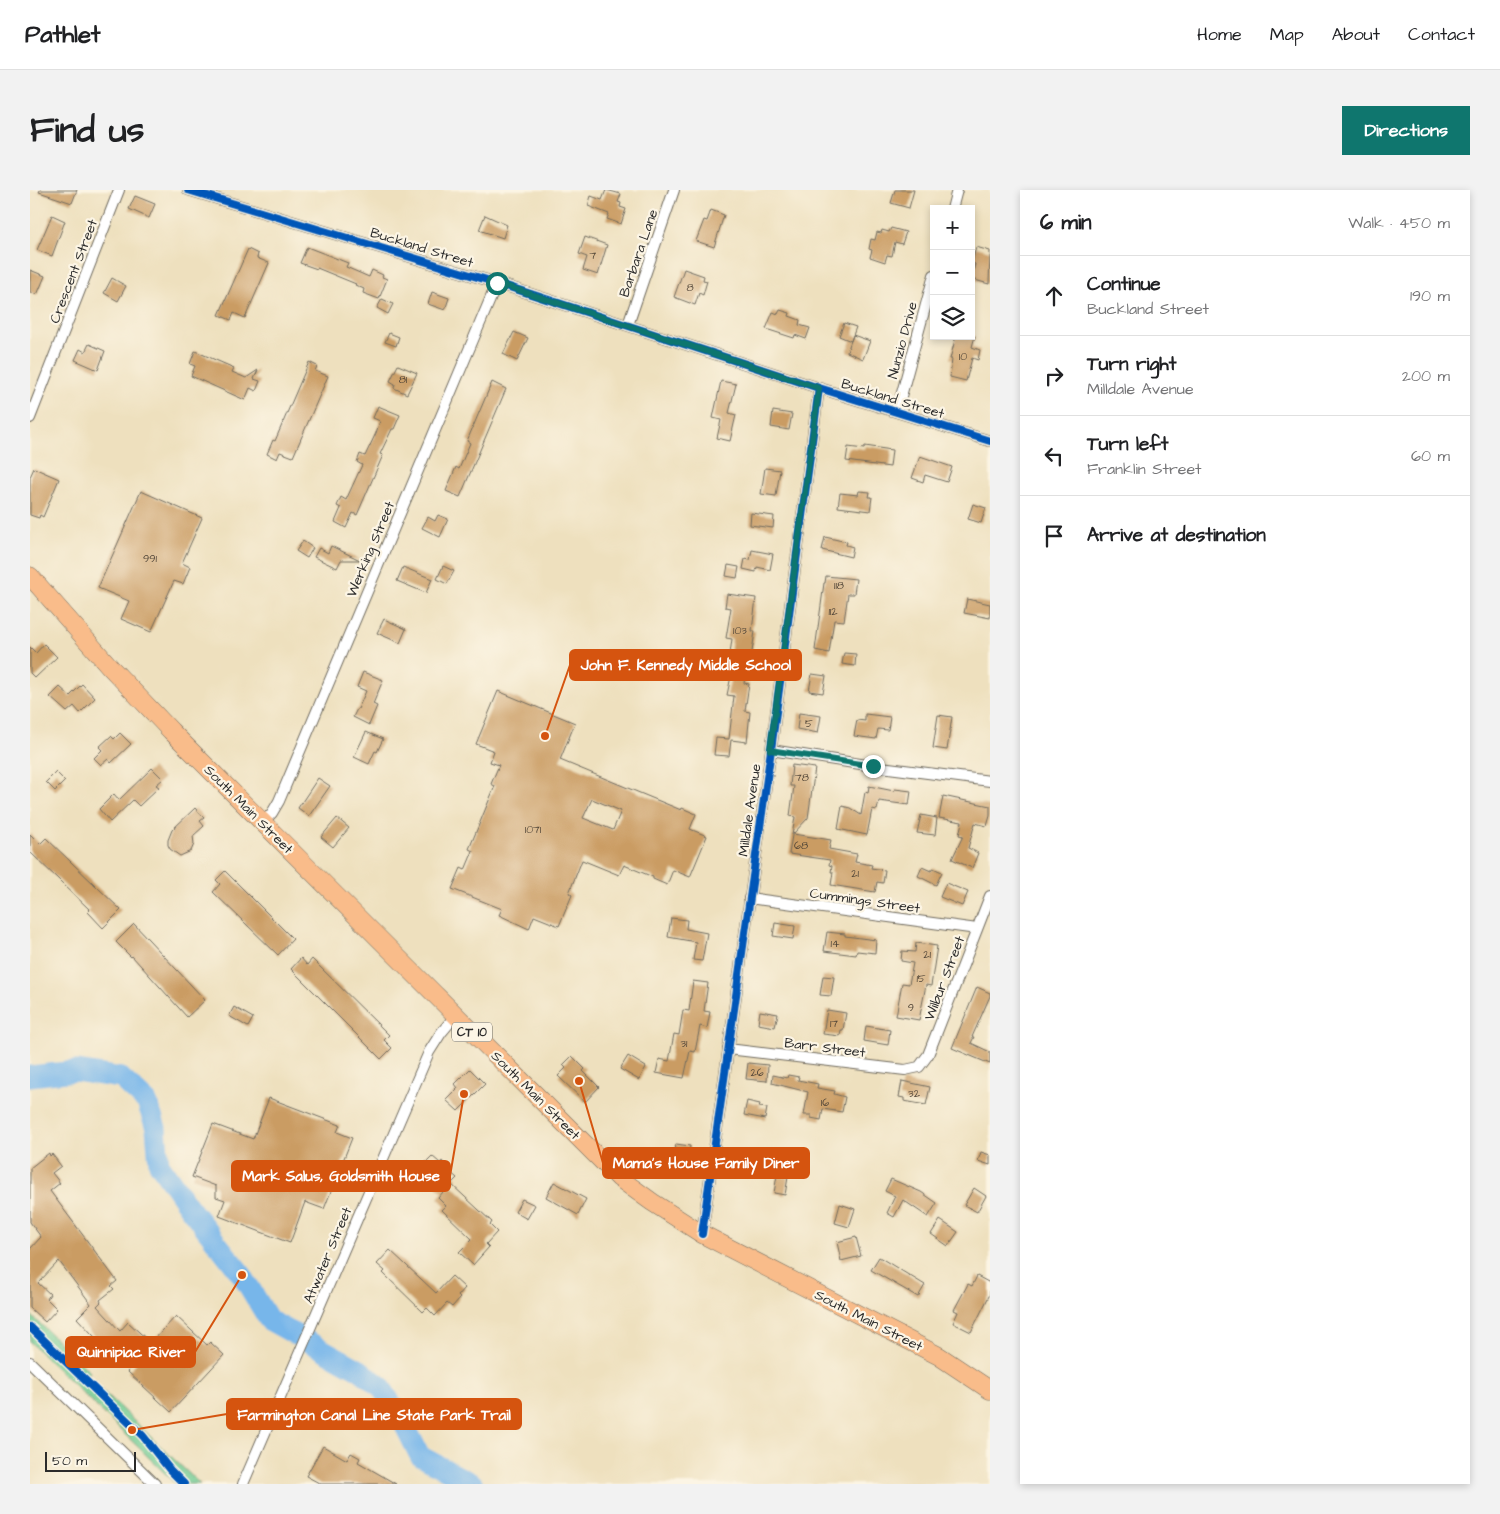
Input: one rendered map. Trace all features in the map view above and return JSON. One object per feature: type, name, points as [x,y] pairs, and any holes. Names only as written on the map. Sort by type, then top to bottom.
[{"type":"highway","name":"South Main Street","points":[[30,576],[112,668],[262,823],[619,1178],[702,1234],[939,1356],[990,1390]]},
{"type":"street","name":"Crescent Street","points":[[30,418],[119,190]]},
{"type":"street","name":"Buckland Street","points":[[188,190],[497,283],[819,388],[990,440]]},
{"type":"street","name":"Barbara Lane","points":[[628,325],[674,190]]},
{"type":"street","points":[[953,205],[957,190]]},
{"type":"street","name":"Werking Street","points":[[262,823],[272,813],[279,801],[497,283]]},
{"type":"street","name":"Nunzio Drive","points":[[897,411],[930,290]]},
{"type":"street","name":"Milldale Avenue","points":[[702,1234],[750,898],[819,388]]},
{"type":"street","points":[[770,750],[990,782]]},
{"type":"street","name":"Wilbur Street","points":[[919,1067],[928,1055],[990,896]]},
{"type":"street","name":"Cummings Street","points":[[750,898],[977,929]]},
{"type":"street","name":"Atwater Street","points":[[243,1484],[429,1052],[441,1033],[456,1015]]},
{"type":"street","name":"Barr Street","points":[[728,1049],[905,1070],[919,1067]]},
{"type":"street","points":[[30,1362],[155,1484]]},
{"type":"green space","points":[[30,1314],[90,1372],[87,1376],[200,1484],[176,1484],[30,1342]]},
{"type":"building","points":[[40,190],[77,190],[72,203],[39,192]]},
{"type":"building","points":[[606,190],[621,194],[618,202],[621,203],[620,207],[626,209],[621,224],[607,219],[609,214],[588,206],[591,196],[602,200]]},
{"type":"building","points":[[895,190],[914,190],[909,208],[891,203]]},
{"type":"building","points":[[135,196],[155,204],[149,218],[129,209]]},
{"type":"building","points":[[711,210],[724,215],[714,247],[696,241],[704,220],[707,221]]},
{"type":"building","points":[[52,215],[65,221],[52,256],[37,250]]},
{"type":"building","points":[[485,215],[507,225],[503,238],[479,230]]},
{"type":"building","points":[[891,228],[906,232],[902,244],[895,242],[892,256],[887,255],[885,262],[870,257],[872,250],[869,249],[871,239],[875,240],[877,232],[881,233],[882,230],[889,232]]},
{"type":"building","points":[[585,237],[607,245],[598,275],[583,270],[587,257],[579,254]]},
{"type":"building","points":[[307,247],[348,263],[346,267],[369,277],[372,270],[383,275],[382,277],[387,279],[379,299],[363,293],[364,289],[356,284],[300,263]]},
{"type":"building","points":[[976,247],[990,251],[989,284],[975,280]]},
{"type":"building","points":[[248,249],[258,254],[257,258],[269,263],[245,318],[234,313],[231,320],[219,315]]},
{"type":"building","points":[[684,269],[704,276],[703,280],[707,281],[703,295],[699,293],[695,305],[674,297]]},
{"type":"building","points":[[30,270],[45,276],[37,295],[30,292]]},
{"type":"building","points":[[112,278],[126,286],[118,301],[104,293]]},
{"type":"building","points":[[432,292],[449,298],[445,310],[428,304]]},
{"type":"building","points":[[382,299],[393,304],[388,314],[377,308]]},
{"type":"building","points":[[780,310],[790,313],[789,316],[800,320],[799,325],[810,328],[806,339],[795,335],[794,338],[766,329],[773,312],[778,314]]},
{"type":"building","points":[[844,323],[856,327],[851,341],[839,336]]},
{"type":"building","points":[[514,332],[528,338],[517,361],[503,354]]},
{"type":"building","points":[[389,333],[399,337],[396,346],[385,342]]},
{"type":"building","points":[[853,335],[870,341],[863,359],[847,352]]},
{"type":"building","points":[[955,340],[974,340],[972,347],[980,350],[978,360],[972,358],[966,381],[950,377],[952,359],[950,359]]},
{"type":"building","points":[[89,344],[105,351],[98,370],[75,360],[80,349],[85,352]]},
{"type":"building","points":[[195,351],[234,368],[232,372],[246,378],[258,370],[254,379],[260,381],[256,391],[250,388],[245,400],[191,376],[195,366],[190,364]]},
{"type":"building","points":[[309,362],[317,366],[315,371],[328,376],[293,457],[280,452],[277,459],[267,454],[273,440],[275,441]]},
{"type":"building","points":[[398,365],[417,373],[407,394],[394,388],[395,384],[390,381]]},
{"type":"building","points":[[721,381],[736,384],[729,413],[736,415],[730,441],[717,438],[721,420],[713,418]]},
{"type":"building","points":[[492,382],[506,389],[460,497],[446,491],[456,467],[459,469],[470,443],[467,441]]},
{"type":"building","points":[[378,406],[400,415],[380,454],[383,455],[357,515],[353,513],[346,528],[335,522],[341,508],[337,506],[341,497],[346,500],[362,465],[357,462],[360,454],[365,456],[376,433],[380,421],[373,418]]},
{"type":"building","points":[[773,411],[792,414],[789,430],[771,427]]},
{"type":"building","points":[[865,446],[892,450],[890,467],[846,461],[848,447],[864,449]]},
{"type":"building","points":[[920,456],[952,467],[947,482],[925,475],[923,482],[912,478]]},
{"type":"building","points":[[34,468],[59,479],[43,517],[40,515],[39,518],[30,515],[30,477]]},
{"type":"building","points":[[765,468],[780,470],[776,496],[761,494]]},
{"type":"building","points":[[141,491],[202,518],[182,563],[190,567],[183,584],[174,581],[151,632],[121,619],[129,601],[98,588]]},
{"type":"building","points":[[859,491],[870,492],[869,497],[872,497],[870,511],[838,507],[840,493],[858,495]]},
{"type":"building","points":[[973,504],[986,508],[981,523],[968,519]]},
{"type":"building","points":[[751,513],[774,516],[773,528],[750,525]]},
{"type":"building","points":[[438,515],[448,519],[440,537],[422,528],[428,517],[435,521]]},
{"type":"building","points":[[825,537],[847,542],[846,545],[853,547],[851,557],[822,550]]},
{"type":"building","points":[[303,541],[313,548],[307,558],[296,551]]},
{"type":"building","points":[[331,546],[360,560],[341,560],[337,568],[314,557],[319,548],[328,553]]},
{"type":"building","points":[[752,550],[773,554],[770,570],[757,567],[756,572],[743,569],[745,559],[750,560]]},
{"type":"building","points":[[728,565],[739,567],[737,578],[726,576]]},
{"type":"building","points":[[443,566],[454,571],[447,584],[437,579]]},
{"type":"building","points":[[403,567],[432,579],[426,593],[397,581]]},
{"type":"building","points":[[826,576],[856,579],[854,594],[848,594],[844,621],[834,620],[829,653],[815,650]]},
{"type":"building","points":[[727,594],[756,598],[752,631],[755,631],[750,664],[747,663],[744,683],[749,684],[745,711],[750,712],[747,742],[731,740],[729,756],[714,755],[716,738],[729,739],[734,696],[727,695],[734,662],[729,661],[732,639],[726,638],[731,608],[725,607]]},
{"type":"building","points":[[967,599],[990,604],[990,618],[964,613]]},
{"type":"building","points":[[384,619],[406,629],[400,643],[377,633]]},
{"type":"building","points":[[44,644],[57,657],[35,678],[30,673],[30,647],[36,653]]},
{"type":"building","points":[[844,653],[856,654],[855,666],[842,664]]},
{"type":"building","points":[[363,672],[383,680],[373,704],[377,706],[369,725],[353,717],[366,691],[357,687]]},
{"type":"building","points":[[812,674],[826,676],[823,693],[809,691]]},
{"type":"building","points":[[82,684],[95,698],[80,713],[74,706],[67,712],[50,697],[60,687],[70,696]]},
{"type":"building","points":[[498,691],[575,723],[560,760],[681,810],[682,808],[696,814],[690,829],[707,836],[690,877],[673,870],[667,885],[624,865],[619,875],[582,860],[569,893],[572,895],[559,926],[534,916],[529,929],[499,915],[502,909],[452,889],[461,868],[465,870],[473,851],[469,849],[495,786],[491,784],[499,765],[490,762],[494,751],[476,744]],"holes":[[[592,799],[621,811],[613,830],[583,818]]]},
{"type":"building","points":[[799,713],[821,716],[818,733],[797,729]]},
{"type":"building","points":[[865,714],[890,717],[888,730],[878,729],[876,739],[854,736],[857,720],[865,721]]},
{"type":"building","points":[[938,715],[952,717],[947,750],[933,748]]},
{"type":"building","points":[[366,732],[383,739],[369,764],[354,757]]},
{"type":"building","points":[[120,733],[131,744],[111,763],[108,759],[101,765],[94,758],[102,750],[99,747],[111,736],[114,739]]},
{"type":"building","points":[[792,765],[815,768],[808,818],[793,834],[831,840],[829,849],[857,854],[855,862],[872,865],[871,868],[885,870],[883,883],[877,882],[875,892],[831,885],[833,872],[831,872],[832,866],[829,865],[830,860],[789,854],[795,817],[790,816],[794,786],[790,786]]},
{"type":"building","points":[[152,768],[163,779],[156,785],[159,787],[139,806],[133,800],[110,822],[99,809],[114,794],[119,800]]},
{"type":"building","points":[[56,772],[65,781],[55,791],[46,782]]},
{"type":"building","points":[[318,778],[330,786],[309,816],[298,808]]},
{"type":"building","points":[[869,786],[894,791],[895,789],[911,791],[909,805],[879,801],[877,810],[872,809],[867,835],[838,829],[842,806],[850,808],[861,815],[865,792],[868,793]]},
{"type":"building","points":[[943,796],[990,806],[987,826],[975,823],[968,848],[978,853],[972,868],[952,859],[963,836],[959,835],[962,822],[939,818]]},
{"type":"building","points":[[195,808],[204,818],[200,821],[204,826],[193,836],[194,844],[191,851],[180,856],[170,849],[168,840],[172,830]]},
{"type":"building","points":[[921,815],[937,818],[935,835],[917,833]]},
{"type":"building","points":[[337,818],[349,828],[333,847],[321,837]]},
{"type":"building","points":[[30,834],[40,844],[46,838],[121,910],[103,928],[88,912],[90,910],[30,852]]},
{"type":"building","points":[[922,867],[931,871],[933,868],[942,872],[936,885],[918,876]]},
{"type":"building","points":[[225,871],[293,939],[278,955],[213,892],[220,884],[216,880]]},
{"type":"building","points":[[946,883],[968,892],[962,906],[940,897]]},
{"type":"building","points":[[671,918],[687,920],[686,929],[707,933],[702,961],[693,960],[696,942],[668,937]]},
{"type":"building","points":[[775,923],[795,926],[793,939],[773,936]]},
{"type":"building","points":[[134,924],[205,1000],[187,1017],[132,956],[116,942]]},
{"type":"building","points":[[827,932],[876,940],[875,953],[857,951],[856,955],[824,951]]},
{"type":"building","points":[[916,943],[937,946],[931,986],[926,985],[919,1020],[896,1016],[902,983],[909,984],[913,963],[901,961],[902,951],[915,952]]},
{"type":"building","points":[[301,958],[307,965],[312,959],[389,1035],[384,1040],[392,1048],[381,1059],[291,969]]},
{"type":"building","points":[[823,976],[834,977],[831,996],[820,995]]},
{"type":"building","points":[[693,981],[708,983],[704,1011],[710,1012],[707,1028],[700,1026],[695,1052],[690,1051],[684,1078],[656,1073],[659,1059],[669,1061],[674,1034],[679,1035],[683,1010],[689,1011]]},
{"type":"building","points":[[977,987],[990,993],[990,996],[971,1043],[990,1052],[990,1064],[952,1048]]},
{"type":"building","points":[[234,1007],[253,1018],[248,1027],[229,1016]]},
{"type":"building","points":[[827,1010],[846,1013],[840,1036],[823,1034]]},
{"type":"building","points":[[760,1011],[778,1014],[775,1027],[758,1024]]},
{"type":"building","points":[[866,1026],[890,1030],[888,1045],[864,1041]]},
{"type":"building","points":[[572,1056],[585,1069],[583,1071],[599,1087],[585,1102],[558,1076],[566,1068],[563,1065]]},
{"type":"building","points":[[628,1056],[646,1067],[639,1080],[620,1069]]},
{"type":"building","points":[[748,1063],[768,1065],[767,1081],[746,1079]]},
{"type":"building","points":[[470,1069],[485,1084],[458,1111],[446,1100],[458,1088],[455,1084]]},
{"type":"building","points":[[773,1075],[787,1078],[788,1075],[799,1077],[798,1080],[818,1084],[817,1088],[835,1091],[834,1094],[845,1097],[842,1112],[823,1109],[821,1120],[811,1118],[811,1115],[804,1115],[808,1092],[772,1083]]},
{"type":"building","points":[[902,1081],[930,1087],[926,1105],[904,1101],[904,1098],[899,1097]]},
{"type":"building","points":[[269,1098],[340,1125],[337,1132],[352,1138],[324,1209],[305,1202],[290,1243],[219,1216],[225,1200],[216,1197],[216,1186],[192,1177],[213,1124],[253,1139]]},
{"type":"building","points":[[747,1101],[760,1104],[759,1107],[767,1108],[765,1119],[744,1115]]},
{"type":"building","points":[[676,1144],[690,1146],[688,1166],[673,1165]]},
{"type":"building","points":[[981,1152],[990,1155],[990,1165],[978,1161]]},
{"type":"building","points":[[49,1153],[50,1156],[52,1154],[61,1166],[52,1173],[60,1183],[50,1191],[117,1281],[111,1286],[114,1289],[100,1300],[101,1302],[97,1306],[120,1331],[128,1322],[151,1343],[176,1316],[207,1345],[210,1342],[224,1355],[171,1412],[128,1372],[138,1361],[117,1341],[107,1350],[77,1318],[91,1304],[59,1261],[38,1283],[50,1294],[47,1299],[57,1309],[45,1322],[30,1308],[30,1249],[41,1237],[30,1222],[30,1168]]},
{"type":"building","points":[[432,1156],[440,1163],[442,1161],[450,1169],[449,1171],[457,1178],[451,1184],[492,1222],[490,1225],[497,1232],[486,1244],[489,1247],[473,1265],[459,1252],[472,1239],[442,1210],[446,1206],[438,1198],[443,1192],[420,1168]]},
{"type":"building","points":[[777,1175],[788,1177],[785,1195],[774,1193]]},
{"type":"building","points":[[891,1179],[921,1192],[937,1203],[928,1217],[903,1200],[894,1217],[887,1213],[895,1196],[885,1191]]},
{"type":"building","points":[[554,1182],[586,1199],[578,1215],[546,1197]]},
{"type":"building","points":[[974,1188],[986,1196],[977,1212],[964,1205]]},
{"type":"building","points":[[522,1199],[535,1205],[527,1219],[515,1212]]},
{"type":"building","points":[[840,1204],[855,1209],[849,1227],[835,1223]]},
{"type":"building","points":[[940,1220],[958,1232],[948,1246],[931,1234]]},
{"type":"building","points":[[856,1237],[861,1256],[841,1261],[837,1242]]},
{"type":"building","points":[[390,1250],[436,1293],[452,1276],[465,1288],[458,1296],[460,1298],[452,1307],[447,1303],[435,1316],[427,1308],[423,1312],[383,1273],[385,1271],[377,1264]]},
{"type":"building","points":[[879,1257],[925,1285],[918,1297],[871,1270]]},
{"type":"building","points":[[977,1276],[990,1283],[990,1294],[971,1332],[953,1323],[958,1312],[954,1310],[968,1284],[972,1286]]},
{"type":"building","points":[[323,1446],[347,1460],[351,1453],[360,1458],[358,1462],[396,1484],[321,1484],[306,1476]]},
{"type":"waterway","points":[[30,1076],[76,1071],[121,1078],[147,1102],[156,1128],[159,1164],[188,1206],[242,1275],[269,1320],[360,1370],[381,1387],[403,1422],[420,1456],[473,1484]]},
{"type":"cycle path","points":[[188,190],[497,283],[819,388],[990,441]]},
{"type":"cycle path","points":[[702,1234],[771,750],[819,388]]},
{"type":"cycle path","points":[[30,1327],[143,1436],[170,1470],[184,1484]]},
{"type":"place","name":"John F. Kennedy Middle School","points":[[545,736]]},
{"type":"place","name":"Mama's House Family Diner","points":[[579,1081]]},
{"type":"place","name":"Mark Salus, Goldsmith House","points":[[464,1094]]},
{"type":"place","name":"Quinnipiac River","points":[[242,1275]]},
{"type":"place","name":"Farmington Canal Line State Park Trail","points":[[132,1430]]},
{"type":"route","points":[[497,283],[819,388],[770,750],[873,766]]}]
